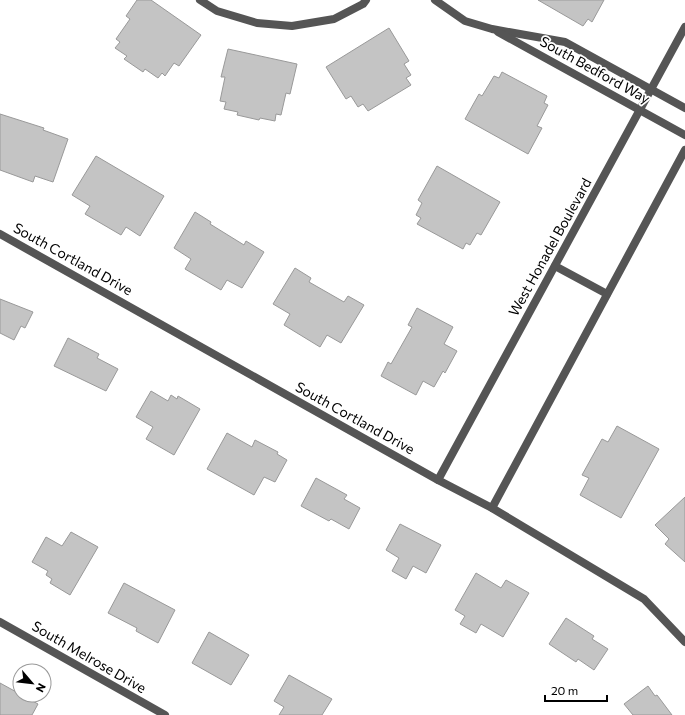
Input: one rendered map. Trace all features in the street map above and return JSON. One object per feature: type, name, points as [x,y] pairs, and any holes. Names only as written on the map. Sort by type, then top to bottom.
[{"type":"street","points":[[200,0],[217,11],[257,23],[292,26],[334,19],[363,4],[366,0]]},
{"type":"street","name":"South Bedford Way","points":[[435,0],[465,21],[492,29],[565,42],[685,108]]},
{"type":"street","name":"West Honadel Boulevard","points":[[438,480],[685,27]]},
{"type":"street","name":"South Bedford Way","points":[[492,29],[685,135]]},
{"type":"street","points":[[492,508],[685,150]]},
{"type":"street","name":"South Cortland Drive","points":[[0,234],[438,480],[492,508],[644,600],[685,642]]},
{"type":"street","points":[[555,266],[607,294]]},
{"type":"street","name":"South Melrose Drive","points":[[0,622],[164,715]]},
{"type":"building","points":[[137,0],[151,0],[201,35],[179,66],[174,63],[165,76],[162,73],[158,78],[145,69],[143,72],[124,59],[127,56],[115,48],[120,42],[116,39],[130,19],[126,16]]},
{"type":"building","points":[[538,0],[604,0],[592,22],[588,19],[583,26]]},
{"type":"building","points":[[389,28],[409,61],[404,64],[411,75],[406,78],[411,85],[368,111],[363,104],[358,107],[351,96],[346,99],[326,67]]},
{"type":"building","points":[[228,49],[297,64],[290,94],[286,93],[281,115],[276,114],[275,121],[260,118],[259,120],[237,115],[238,112],[224,109],[226,102],[220,101],[225,77],[221,77]]},
{"type":"building","points":[[502,72],[547,96],[544,103],[548,105],[537,126],[542,128],[528,154],[465,119],[479,94],[482,96],[494,76],[499,78]]},
{"type":"building","points":[[0,114],[44,128],[43,130],[68,139],[53,182],[35,176],[33,182],[0,170]]},
{"type":"building","points":[[96,156],[164,196],[140,236],[126,227],[121,235],[85,214],[90,206],[72,195]]},
{"type":"building","points":[[437,166],[500,202],[481,235],[477,233],[470,245],[466,243],[463,249],[417,224],[421,218],[416,215],[422,203],[418,200]]},
{"type":"building","points":[[195,212],[211,222],[210,224],[244,245],[246,241],[264,252],[242,288],[227,280],[221,290],[185,269],[191,259],[174,248]]},
{"type":"building","points":[[295,268],[311,278],[309,282],[344,302],[348,296],[364,305],[341,343],[327,335],[320,347],[284,325],[290,314],[273,304]]},
{"type":"building","points":[[0,299],[33,312],[25,328],[21,326],[14,340],[0,333]]},
{"type":"building","points":[[417,308],[453,327],[444,344],[457,351],[445,373],[443,371],[434,387],[423,381],[416,395],[381,376],[388,362],[391,364],[412,327],[408,325]]},
{"type":"building","points":[[68,338],[99,354],[97,358],[118,369],[106,391],[54,366]]},
{"type":"building","points":[[151,391],[168,401],[171,395],[177,399],[178,396],[200,409],[174,455],[146,439],[153,427],[136,417]]},
{"type":"building","points":[[617,426],[659,449],[621,518],[580,495],[589,478],[582,475],[602,439],[608,442]]},
{"type":"building","points":[[227,433],[252,447],[255,440],[278,452],[277,454],[287,460],[275,482],[264,477],[254,495],[207,469]]},
{"type":"building","points":[[316,478],[347,495],[344,499],[360,508],[349,529],[331,519],[329,521],[301,506]]},
{"type":"building","points":[[685,497],[685,562],[665,544],[669,539],[655,525]]},
{"type":"building","points":[[400,524],[441,545],[426,573],[413,566],[406,579],[392,571],[399,558],[386,550]]},
{"type":"building","points":[[71,532],[98,547],[70,595],[50,583],[52,579],[46,575],[48,571],[32,562],[46,537],[62,546]]},
{"type":"building","points":[[476,573],[501,588],[506,580],[529,593],[503,637],[481,624],[476,633],[460,624],[465,616],[455,610]]},
{"type":"building","points":[[124,583],[175,610],[158,643],[136,631],[137,628],[108,613]]},
{"type":"building","points":[[566,618],[594,636],[592,639],[608,649],[594,670],[578,659],[576,662],[549,644]]},
{"type":"building","points":[[209,632],[249,655],[231,685],[192,663]]},
{"type":"building","points":[[289,675],[332,699],[322,715],[279,715],[284,707],[274,701]]},
{"type":"building","points":[[0,683],[12,690],[12,703],[38,704],[32,715],[0,715]]},
{"type":"building","points":[[648,686],[672,715],[633,715],[624,704]]}]
